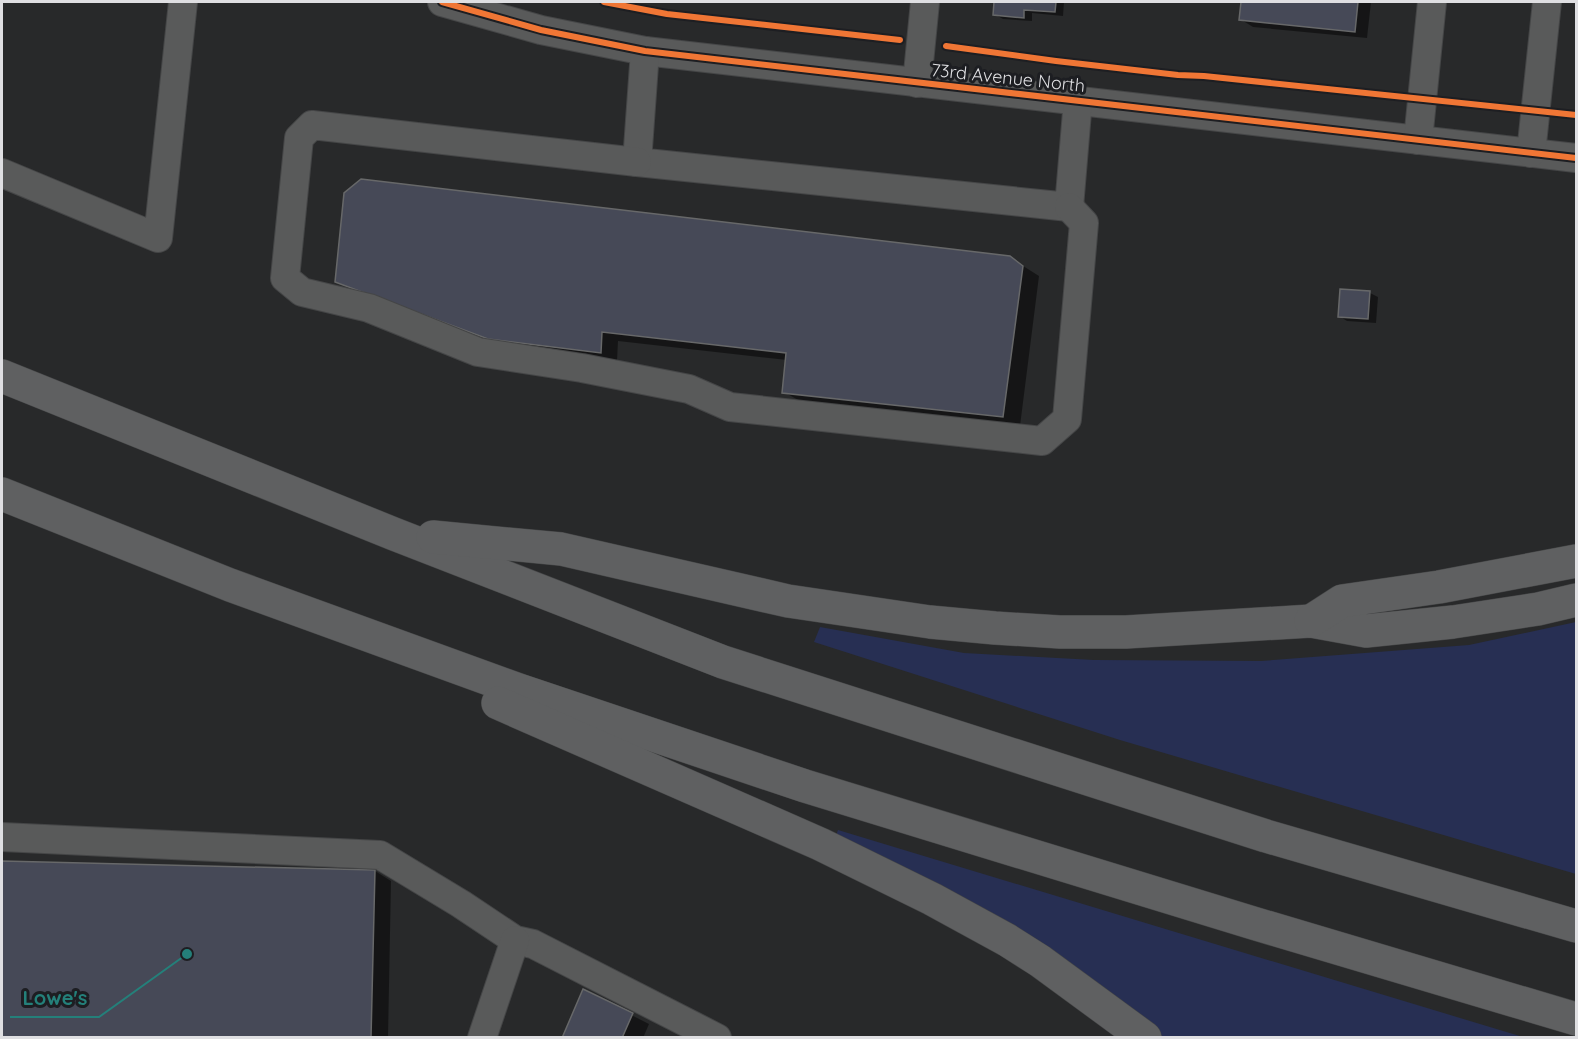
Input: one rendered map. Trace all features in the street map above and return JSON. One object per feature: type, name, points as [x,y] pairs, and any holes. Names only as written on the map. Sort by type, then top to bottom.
[{"type":"highway","points":[[2,376],[394,534],[723,662],[1266,836],[1576,926]]},
{"type":"highway","points":[[2,494],[230,585],[519,690],[805,786],[1576,1019]]},
{"type":"highway","points":[[394,534],[561,549],[788,601],[930,622],[1060,632],[1126,632],[1311,621],[1366,631],[1474,619],[1538,609],[1576,600]]},
{"type":"highway","points":[[1311,621],[1342,601],[1438,587],[1576,561]]},
{"type":"highway","points":[[230,585],[820,844],[881,874],[1007,940],[1072,983],[1145,1038]]},
{"type":"street","points":[[2,173],[158,238],[183,2]]},
{"type":"street","name":"73rd Avenue North","points":[[442,2],[541,30],[645,51],[1576,158]]},
{"type":"street","points":[[917,83],[925,2]]},
{"type":"street","points":[[1418,140],[1432,2]]},
{"type":"street","points":[[1531,153],[1547,2]]},
{"type":"street","points":[[637,162],[645,51]]},
{"type":"street","points":[[1069,207],[1078,100]]},
{"type":"street","points":[[312,125],[1069,207],[1084,223],[1067,418],[1042,441],[730,407],[689,389],[582,368],[478,352],[369,308],[302,292],[285,278],[299,138],[312,125]]},
{"type":"street","points":[[2,837],[380,855],[515,940],[533,944],[717,1038]]},
{"type":"street","points":[[482,1038],[515,940]]},
{"type":"shaded area","points":[[1576,622],[1576,874],[1120,740],[814,642],[820,627],[964,653],[1094,660],[1261,661],[1469,645]]},
{"type":"shaded area","points":[[838,830],[1523,1037],[1163,1037],[1132,1012],[834,841]]},
{"type":"building","points":[[994,2],[1056,2],[1055,12],[1024,10],[1024,18],[993,15]]},
{"type":"building","points":[[1241,2],[1358,2],[1355,32],[1239,20]]},
{"type":"building","points":[[361,179],[1010,256],[1023,266],[1003,417],[782,393],[786,353],[602,332],[601,353],[488,339],[335,282],[344,193]]},
{"type":"building","points":[[1340,289],[1370,291],[1368,319],[1338,317]]},
{"type":"building","points":[[2,861],[375,870],[371,1038],[2,1038]]},
{"type":"building","points":[[583,989],[633,1013],[622,1038],[562,1038]]},
{"type":"cycle path","points":[[442,2],[541,30],[645,51],[1576,158]]},
{"type":"cycle path","points":[[604,2],[667,14],[900,40]]},
{"type":"cycle path","points":[[946,46],[1178,75],[1576,115]]},
{"type":"place","name":"Lowe's","points":[[187,954]]}]
